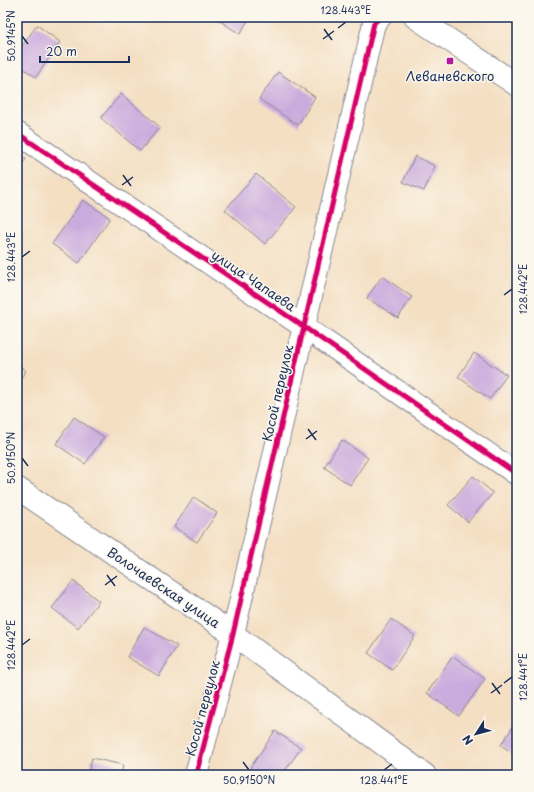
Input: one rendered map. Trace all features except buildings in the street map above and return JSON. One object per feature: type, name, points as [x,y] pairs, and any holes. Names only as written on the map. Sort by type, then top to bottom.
[{"type":"street","name":"Косой переулок","points":[[196,775],[233,634],[374,23],[380,17]]},
{"type":"street","points":[[415,17],[517,84]]},
{"type":"street","name":"улица Чапаева","points":[[17,133],[304,327],[517,474]]},
{"type":"street","name":"Волочаевская улица","points":[[17,488],[233,634],[425,775]]},
{"type":"cycle path","points":[[196,775],[233,634],[374,23],[380,17]]},
{"type":"cycle path","points":[[17,133],[304,327],[517,474]]},
{"type":"place","name":"Леваневского","points":[[450,61]]}]
